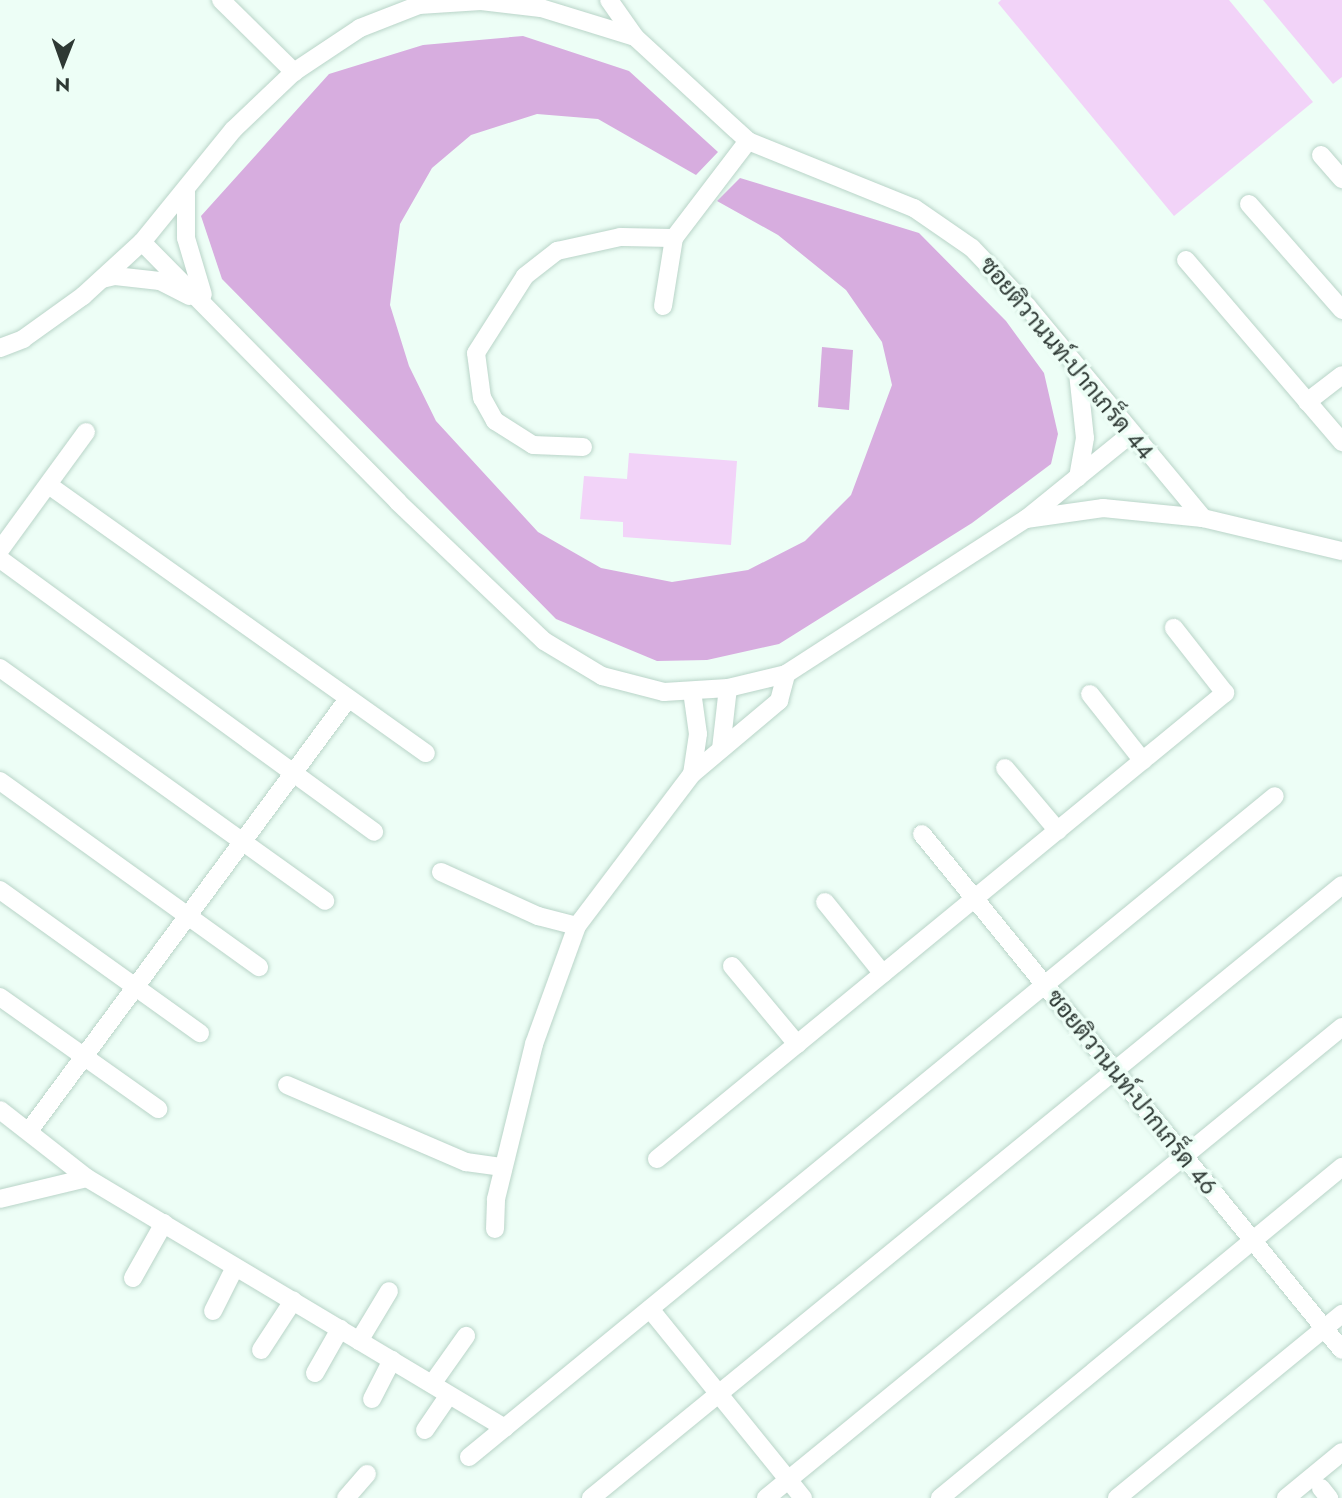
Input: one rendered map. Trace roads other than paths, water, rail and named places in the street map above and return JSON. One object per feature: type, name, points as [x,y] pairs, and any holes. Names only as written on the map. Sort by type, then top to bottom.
[{"type":"street","points":[[221,0],[294,72]]},
{"type":"street","points":[[608,0],[635,37]]},
{"type":"street","name":"ซอยติวานนท์-ปากเกร็ด 44","points":[[0,348],[23,339],[102,279],[142,242],[233,130],[294,72],[360,28],[419,5],[502,2],[541,4],[635,37],[748,141],[914,208],[972,248],[1027,306],[1078,373],[1203,518]]},
{"type":"street","points":[[663,306],[674,238],[748,141]]},
{"type":"street","points":[[1321,155],[1342,179]]},
{"type":"street","points":[[186,190],[186,238],[194,275],[208,305]]},
{"type":"street","points":[[1249,204],[1342,310]]},
{"type":"street","points":[[583,447],[533,444],[495,421],[482,398],[476,353],[525,276],[557,251],[620,237],[674,238]]},
{"type":"street","points":[[142,242],[208,305],[398,502],[544,641],[601,676],[664,692],[728,688],[786,674],[1026,519],[1131,434]]},
{"type":"street","points":[[1186,260],[1342,442]]},
{"type":"street","points":[[102,279],[115,276],[160,281],[208,305]]},
{"type":"street","points":[[1078,373],[1085,438],[1078,477]]},
{"type":"street","points":[[1307,402],[1342,374]]},
{"type":"street","points":[[0,550],[50,486],[86,432]]},
{"type":"street","points":[[50,486],[426,753]]},
{"type":"street","points":[[1026,519],[1103,508],[1203,518],[1342,551]]},
{"type":"street","points":[[0,559],[374,832]]},
{"type":"street","points":[[657,1158],[1225,693],[1174,628]]},
{"type":"street","points":[[0,668],[325,901]]},
{"type":"street","points":[[495,1229],[503,1167],[534,1044],[577,926],[692,774],[779,701],[786,674]]},
{"type":"street","points":[[721,749],[728,688]]},
{"type":"street","points":[[692,691],[698,734],[692,774]]},
{"type":"street","points":[[1090,694],[1143,761]]},
{"type":"street","points":[[29,1131],[348,699]]},
{"type":"street","points":[[1005,768],[1058,831]]},
{"type":"street","points":[[0,780],[259,967]]},
{"type":"street","points":[[469,1457],[1275,796]]},
{"type":"street","name":"ซอยติวานนท์-ปากเกร็ด 46","points":[[922,834],[1342,1350]]},
{"type":"street","points":[[441,872],[538,916],[577,926]]},
{"type":"street","points":[[591,1498],[1342,885]]},
{"type":"street","points":[[0,890],[200,1033]]},
{"type":"street","points":[[825,902],[883,974]]},
{"type":"street","points":[[732,965],[797,1044]]},
{"type":"street","points":[[0,997],[158,1110]]},
{"type":"street","points":[[766,1498],[1342,1027]]},
{"type":"street","points":[[286,1085],[466,1162],[503,1167]]},
{"type":"street","points":[[0,1110],[87,1178],[505,1428]]},
{"type":"street","points":[[940,1498],[1342,1167]]},
{"type":"street","points":[[0,1199],[87,1178]]},
{"type":"street","points":[[133,1278],[164,1223]]},
{"type":"street","points":[[213,1311],[235,1267]]},
{"type":"street","points":[[359,1341],[389,1290]]},
{"type":"street","points":[[261,1350],[293,1301]]},
{"type":"street","points":[[650,1308],[803,1498]]},
{"type":"street","points":[[1117,1498],[1342,1314]]},
{"type":"street","points":[[315,1373],[340,1329]]},
{"type":"street","points":[[432,1384],[466,1336]]},
{"type":"street","points":[[372,1399],[392,1360]]},
{"type":"street","points":[[425,1430],[449,1395]]},
{"type":"street","points":[[1286,1498],[1342,1452]]},
{"type":"street","points":[[346,1498],[367,1474]]}]
